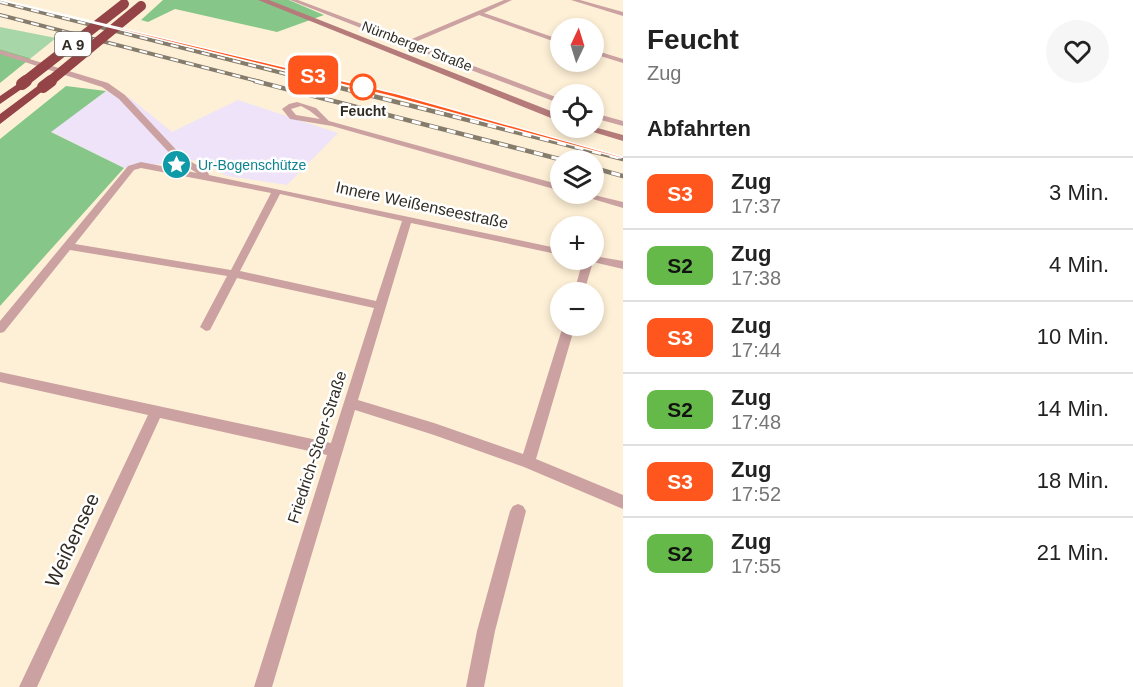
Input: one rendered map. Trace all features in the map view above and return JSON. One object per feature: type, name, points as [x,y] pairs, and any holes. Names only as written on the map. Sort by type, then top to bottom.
[{"type":"highway","name":"A 9","points":[[0,100],[126,2]]},
{"type":"highway","name":"A 9","points":[[0,120],[144,3]]},
{"type":"main road","name":"Nürnberger Straße","points":[[262,0],[550,115]]},
{"type":"main road","points":[[604,133],[623,138]]},
{"type":"street","points":[[293,0],[550,98]]},
{"type":"street","points":[[406,44],[509,0]]},
{"type":"street","points":[[574,0],[623,14]]},
{"type":"street","points":[[478,13],[550,38]]},
{"type":"street","points":[[0,52],[105,85],[122,97],[179,158],[211,178]]},
{"type":"street","points":[[604,55],[623,61]]},
{"type":"street","points":[[604,118],[623,124]]},
{"type":"street","points":[[326,122],[550,185]]},
{"type":"street","name":"Innere Weißenseestraße","points":[[0,329],[130,168],[141,165],[277,191],[550,250]]},
{"type":"street","points":[[206,327],[236,274],[277,191]]},
{"type":"street","points":[[604,200],[623,205]]},
{"type":"street","name":"Friedrich-Stoer-Straße","points":[[263,687],[378,305],[407,219]]},
{"type":"street","points":[[66,246],[236,274],[378,305]]},
{"type":"street","points":[[604,261],[623,265]]},
{"type":"street","points":[[528,462],[566,336]]},
{"type":"street","points":[[0,377],[334,450]]},
{"type":"street","points":[[350,404],[434,429],[528,462],[623,502]]},
{"type":"street","name":"Weißensee","points":[[28,687],[156,411]]},
{"type":"street","points":[[475,687],[486,631],[518,511]]},
{"type":"shaded area","points":[[106,91],[130,98],[172,132],[238,100],[338,133],[287,185],[227,176],[199,160],[124,168],[50,131]]},
{"type":"green space","points":[[163,0],[289,0],[324,15],[277,32],[175,9],[148,22],[141,20]]},
{"type":"green space","points":[[0,27],[56,38],[31,58],[0,49]]},
{"type":"green space","points":[[0,49],[31,58],[0,83]]},
{"type":"green space","points":[[66,86],[106,91],[51,132],[124,168],[0,306],[0,139]]},
{"type":"railway","points":[[0,2],[318,82]]},
{"type":"railway","points":[[0,15],[261,82]]},
{"type":"railway","points":[[255,81],[550,157]]},
{"type":"railway","points":[[313,81],[623,159]]},
{"type":"railway","points":[[604,171],[623,176]]},
{"type":"train","name":"S3","points":[[2,0],[395,95],[623,157]]},
{"type":"place","name":"Feucht","points":[[363,87]]},
{"type":"place","name":"Ur-Bogenschütze","points":[[177,165]]}]
